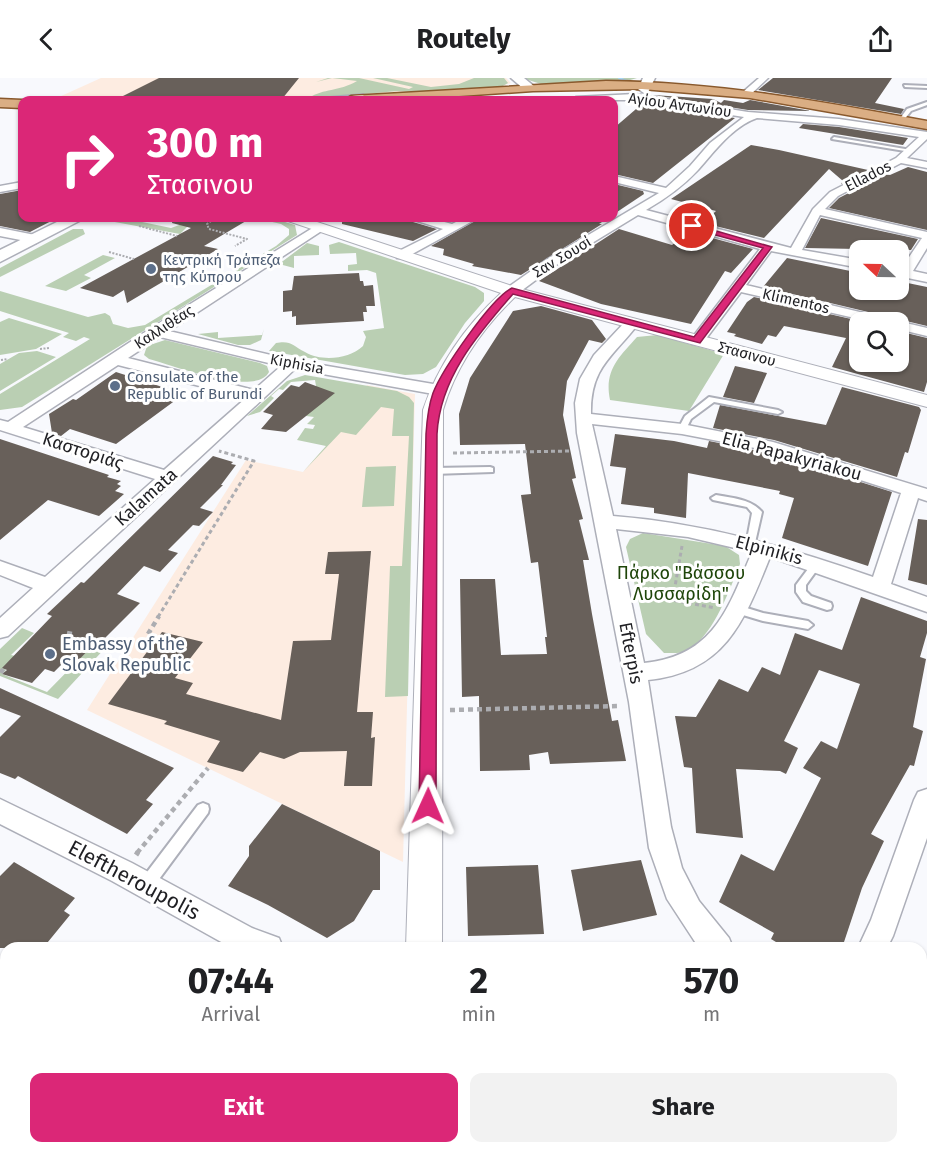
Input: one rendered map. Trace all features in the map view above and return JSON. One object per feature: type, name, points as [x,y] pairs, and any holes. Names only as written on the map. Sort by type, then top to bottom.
[{"type":"main road","points":[[517,78],[529,87]]},
{"type":"main road","points":[[439,96],[529,87],[646,84],[746,94],[900,120],[927,129]]},
{"type":"main road","points":[[452,96],[646,84],[927,129]]},
{"type":"main road","points":[[0,103],[18,104]]},
{"type":"main road","points":[[0,257],[69,222]]},
{"type":"street","points":[[746,94],[764,78]]},
{"type":"street","name":"Αγίου Αντωνίου","points":[[618,98],[635,97],[756,116],[927,129]]},
{"type":"street","points":[[785,117],[796,107]]},
{"type":"street","name":"Σαν Σουσί","points":[[512,291],[552,262],[639,212],[668,192],[714,145],[749,118],[756,116]]},
{"type":"street","name":"Ellados","points":[[796,250],[817,211],[843,188],[906,155],[927,129]]},
{"type":"street","points":[[906,155],[927,165]]},
{"type":"street","points":[[618,180],[668,192]]},
{"type":"street","points":[[0,189],[18,186]]},
{"type":"street","points":[[817,211],[927,238],[909,262]]},
{"type":"street","points":[[639,212],[768,247],[796,250],[849,262]]},
{"type":"street","name":"Στασινου","points":[[303,222],[512,291],[927,401]]},
{"type":"street","points":[[432,222],[454,228]]},
{"type":"street","points":[[401,255],[465,222]]},
{"type":"street","name":"Καλλιθέας","points":[[5,426],[319,228]]},
{"type":"street","points":[[0,231],[36,239]]},
{"type":"street","points":[[697,341],[768,247]]},
{"type":"street","points":[[909,274],[927,278]]},
{"type":"street","name":"Klimentos","points":[[738,287],[849,313]]},
{"type":"street","points":[[424,942],[430,710],[433,410],[439,390],[476,331],[512,291]]},
{"type":"street","name":"Efterpis","points":[[631,324],[595,363],[584,392],[587,450],[605,522],[642,705],[659,837],[669,870],[690,911],[714,942]]},
{"type":"street","points":[[909,328],[927,332]]},
{"type":"street","name":"Kiphisia","points":[[155,332],[292,364],[439,390]]},
{"type":"street","points":[[114,359],[258,396]]},
{"type":"street","name":"Kalamata","points":[[0,630],[292,364]]},
{"type":"street","name":"Elia Papakyriakou","points":[[584,418],[682,429],[773,447],[919,492]]},
{"type":"street","name":"Καστοριάς","points":[[5,426],[167,477]]},
{"type":"street","points":[[880,587],[919,492]]},
{"type":"street","name":"Elpinikis","points":[[605,522],[685,529],[757,547],[817,563],[927,605]]},
{"type":"street","points":[[635,673],[657,673],[683,667],[705,654],[723,635],[736,611],[757,547]]},
{"type":"street","points":[[0,568],[49,586]]},
{"type":"street","points":[[875,942],[883,927],[927,800]]},
{"type":"street","name":"Eleftheroupolis","points":[[0,811],[122,872],[247,942]]},
{"type":"lane","points":[[905,86],[927,87]]},
{"type":"lane","points":[[363,96],[396,93],[410,96]]},
{"type":"lane","points":[[900,120],[914,107],[927,103]]},
{"type":"lane","points":[[834,138],[906,155]]},
{"type":"lane","points":[[879,149],[906,155]]},
{"type":"lane","points":[[682,429],[688,418],[712,399],[778,412]]},
{"type":"lane","points":[[433,462],[490,470]]},
{"type":"lane","points":[[716,498],[750,505],[757,512],[757,547]]},
{"type":"lane","points":[[817,563],[801,585],[801,592],[807,599],[827,606]]},
{"type":"lane","points":[[736,611],[808,625]]},
{"type":"lane","points":[[146,885],[203,809]]},
{"type":"path","points":[[210,222],[207,225],[211,230],[247,239],[236,246]]},
{"type":"path","points":[[139,226],[177,236]]},
{"type":"path","points":[[110,251],[133,257]]},
{"type":"path","points":[[41,349],[49,348]]},
{"type":"path","points":[[0,360],[8,359]]},
{"type":"path","points":[[148,634],[254,462],[202,446]]},
{"type":"path","points":[[433,462],[587,450]]},
{"type":"path","points":[[673,598],[685,529]]},
{"type":"path","points":[[618,591],[673,598],[736,611]]},
{"type":"path","points":[[430,710],[642,705]]},
{"type":"path","points":[[122,872],[208,768]]},
{"type":"shaded area","points":[[101,78],[506,78],[511,83],[499,87],[425,93],[395,92],[350,96],[61,96]]},
{"type":"shaded area","points":[[367,385],[415,394],[403,862],[87,710],[246,460],[303,472],[326,446]]},
{"type":"green space","points":[[332,78],[359,78],[409,89],[413,87],[373,78],[387,78],[431,87],[459,84],[474,78],[504,78],[508,83],[501,87],[426,93],[397,91],[345,96],[313,96],[357,81]]},
{"type":"green space","points":[[522,78],[637,78],[627,81],[541,84]]},
{"type":"green space","points":[[115,222],[142,222],[171,228],[188,222],[198,222],[188,226],[180,234]]},
{"type":"green space","points":[[272,222],[295,225],[297,235],[22,407],[0,410],[0,394],[90,339],[84,337],[76,341],[63,337],[69,333],[0,311],[0,291],[88,317],[105,313],[110,316],[113,324],[128,328],[145,325],[276,246],[289,235],[289,229]]},
{"type":"green space","points":[[73,229],[83,229],[85,234],[0,277],[0,268]]},
{"type":"green space","points":[[339,242],[475,287],[484,293],[484,301],[465,323],[436,367],[423,374],[405,375],[269,351],[276,343],[285,342],[312,355],[335,358],[350,354],[363,346],[366,337],[363,331],[384,328],[376,273],[367,270],[348,271],[348,265],[357,264],[356,253],[330,254],[329,245]]},
{"type":"green space","points":[[307,243],[319,246],[319,255],[294,256],[294,268],[279,264]]},
{"type":"green space","points":[[103,255],[115,258],[84,275],[91,278],[66,291],[45,286]]},
{"type":"green space","points":[[9,318],[62,334],[36,349],[0,355],[0,322]]},
{"type":"green space","points":[[264,329],[261,340],[250,345],[238,345],[198,334],[218,332],[218,338],[262,335]]},
{"type":"green space","points":[[657,335],[724,354],[689,411],[610,400],[609,381],[619,359],[637,337]]},
{"type":"green space","points":[[165,340],[260,363],[267,366],[269,372],[261,379],[248,382],[231,381],[194,373],[149,359],[144,355],[147,346]]},
{"type":"green space","points":[[37,351],[56,357],[0,391],[0,364],[19,353]]},
{"type":"green space","points":[[305,375],[397,391],[409,397],[414,403],[408,696],[385,697],[390,566],[402,566],[409,436],[392,436],[394,409],[381,407],[356,435],[341,432],[303,472],[326,446],[297,440],[305,428],[313,429],[315,425],[307,424],[314,417],[306,416],[316,386],[315,380],[291,382],[283,390],[279,389],[271,396],[274,398],[260,412],[247,416],[287,381]]},
{"type":"green space","points":[[396,466],[394,506],[362,507],[366,467]]},
{"type":"green space","name":"Πάρκο \"Βάσσου Λυσσαρίδη\"","points":[[643,533],[725,546],[739,555],[740,564],[714,621],[699,641],[685,651],[664,653],[646,634],[626,547],[630,539]]},
{"type":"green space","points":[[22,628],[34,633],[11,655],[15,656],[3,668],[6,670],[2,674],[47,692],[97,641],[108,645],[58,699],[0,676],[0,649]]},
{"type":"building","points":[[159,78],[299,78],[284,96],[123,96]]},
{"type":"building","points":[[773,78],[892,78],[875,103],[904,109],[901,114],[758,90]]},
{"type":"building","points":[[653,95],[713,99],[721,103],[724,100],[743,103],[750,100],[811,111],[748,110]]},
{"type":"building","points":[[643,103],[735,118],[653,183],[618,175],[618,125]]},
{"type":"building","points":[[803,124],[908,138],[903,145],[799,128]]},
{"type":"building","points":[[751,145],[868,170],[841,184],[843,181],[829,169],[764,238],[703,223],[716,211],[671,199]]},
{"type":"building","points":[[908,167],[927,172],[927,230],[829,208],[839,198],[885,174],[890,175]]},
{"type":"building","points":[[618,185],[643,191],[644,194],[618,211]]},
{"type":"building","points":[[18,191],[18,222],[49,222],[30,232],[0,226],[0,194]]},
{"type":"building","points":[[821,218],[918,239],[911,250],[909,250],[909,240],[849,240],[849,249],[805,248]]},
{"type":"building","name":"Κεντρική Τράπεζα της Κύπρου","points":[[244,222],[204,246],[218,249],[127,303],[124,290],[113,297],[80,288],[191,228],[172,223]]},
{"type":"building","points":[[342,222],[413,222],[437,229],[413,241],[342,224]]},
{"type":"building","points":[[473,222],[602,222],[521,275],[472,266],[474,264],[443,255],[444,249],[431,246]]},
{"type":"building","points":[[619,229],[672,245],[690,232],[753,249],[731,273],[725,271],[691,324],[601,304],[539,281]]},
{"type":"building","points":[[787,258],[849,271],[849,300],[909,300],[909,283],[927,287],[927,326],[909,322],[909,312],[868,312],[763,287]]},
{"type":"building","points":[[359,273],[360,281],[363,281],[364,286],[373,285],[375,306],[366,306],[367,312],[363,312],[364,321],[296,325],[296,316],[292,317],[292,311],[283,312],[283,291],[292,290],[294,276]]},
{"type":"building","points":[[754,297],[849,319],[849,372],[832,367],[846,338],[784,326],[776,337],[768,335],[762,344],[727,332],[747,302]]},
{"type":"building","points":[[541,306],[592,320],[606,339],[602,343],[589,340],[567,381],[563,415],[576,478],[572,479],[583,519],[579,520],[589,560],[583,560],[592,614],[612,721],[618,720],[626,761],[550,764],[548,752],[529,755],[530,770],[480,771],[479,696],[462,697],[460,579],[495,579],[501,655],[547,654],[545,637],[547,637],[538,562],[531,563],[521,495],[531,494],[525,444],[460,445],[459,414],[470,378],[513,311]]},
{"type":"building","points":[[909,334],[927,338],[927,382],[924,392],[850,372],[909,372]]},
{"type":"building","points":[[735,366],[767,373],[754,403],[723,397]]},
{"type":"building","points":[[116,372],[184,394],[116,444],[70,429],[61,436],[52,433],[49,414],[73,399],[76,400]]},
{"type":"building","points":[[305,382],[335,393],[286,432],[261,429],[273,415],[263,412],[291,385],[299,387]]},
{"type":"building","points":[[842,387],[919,407],[921,410],[908,453],[905,452],[897,477],[774,440],[713,428],[720,405],[826,425]]},
{"type":"building","points":[[615,434],[674,441],[707,448],[709,441],[769,453],[892,492],[868,566],[782,538],[794,498],[779,494],[780,491],[688,473],[686,518],[654,513],[654,508],[621,504],[626,468],[610,466]]},
{"type":"building","points":[[0,439],[109,475],[107,477],[121,481],[117,484],[121,486],[115,491],[124,494],[99,516],[48,500],[0,540]]},
{"type":"building","points":[[213,456],[236,465],[221,485],[223,485],[200,508],[213,512],[199,526],[193,525],[168,550],[178,553],[160,572],[144,566],[117,594],[140,603],[73,666],[64,662],[54,672],[45,669],[32,683],[2,674],[7,670],[2,668],[52,616],[47,614],[81,582],[84,583]]},
{"type":"building","points":[[918,519],[927,520],[927,585],[908,580]]},
{"type":"building","points":[[371,551],[357,712],[373,712],[371,738],[375,737],[372,786],[344,786],[347,751],[300,752],[284,759],[260,752],[243,772],[207,762],[220,741],[164,724],[167,721],[108,704],[162,632],[203,642],[175,678],[193,683],[186,694],[281,720],[293,641],[331,640],[339,574],[325,574],[328,552]]},
{"type":"building","points":[[861,597],[927,621],[927,633],[920,657],[926,659],[913,727],[923,731],[914,766],[910,765],[871,834],[884,841],[862,888],[844,942],[776,942],[771,939],[774,933],[719,902],[741,854],[774,871],[821,778],[803,768],[821,741],[837,749],[860,684],[819,670],[784,741],[798,748],[786,774],[780,771],[736,769],[743,838],[696,833],[692,768],[684,767],[675,716],[696,717],[719,679],[748,692],[762,667],[780,675],[795,633],[842,650]]},
{"type":"building","points":[[0,688],[174,768],[146,800],[153,804],[127,834],[18,776],[15,779],[0,773],[0,737],[21,716],[0,708]]},
{"type":"building","points":[[282,804],[380,851],[380,890],[373,890],[354,921],[327,938],[228,886],[249,856],[249,846]]},
{"type":"building","points":[[641,860],[657,915],[583,931],[571,870]]},
{"type":"building","points":[[14,862],[75,898],[64,911],[70,915],[48,942],[0,942],[0,876]]},
{"type":"building","points":[[538,865],[544,934],[468,936],[466,867]]},
{"type":"waterway","points":[[619,78],[627,81]]},
{"type":"place","name":"Κεντρική Τράπεζα της Κύπρου","points":[[151,269]]},
{"type":"place","name":"Consulate of the Republic of Burundi","points":[[115,386]]},
{"type":"place","name":"Embassy of the Slovak Republic","points":[[50,654]]},
{"type":"route","points":[[428,806],[432,434],[433,410],[439,390],[487,315],[512,291],[697,341],[768,247],[692,226]]}]
